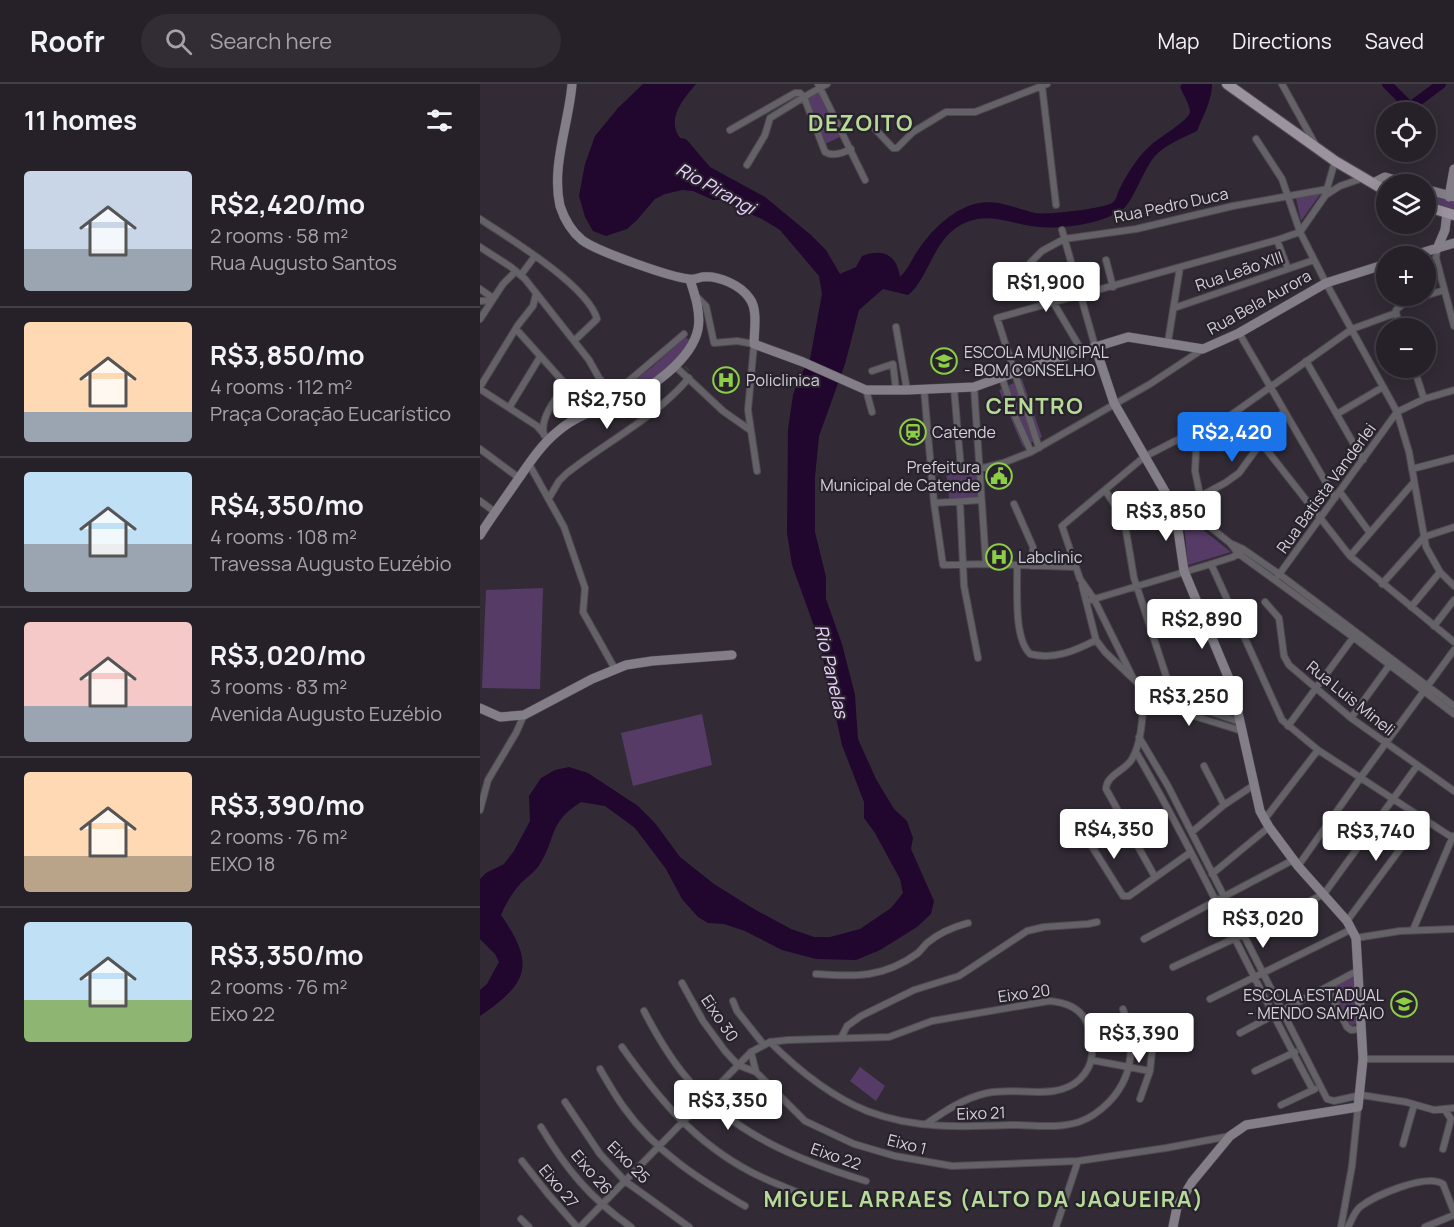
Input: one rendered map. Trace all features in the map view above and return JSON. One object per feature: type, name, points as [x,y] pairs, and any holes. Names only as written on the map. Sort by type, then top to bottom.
[{"type":"main road","points":[[1227,84],[1335,161],[1376,185]]},
{"type":"street","points":[[572,84],[558,177],[561,208],[575,234],[596,248],[653,269],[690,280],[702,277],[717,279],[735,286],[744,292],[754,307],[754,344],[749,389],[750,430],[758,471]]},
{"type":"street","points":[[747,165],[765,135],[770,118],[819,86],[827,84]]},
{"type":"street","points":[[1282,84],[1318,149]]},
{"type":"street","points":[[876,130],[893,148],[897,148],[913,132],[941,114],[949,111],[975,112],[1043,85],[1056,205]]},
{"type":"street","points":[[819,86],[865,180]]},
{"type":"street","points":[[730,130],[795,93],[800,93],[804,97],[825,152],[835,155],[851,149]]},
{"type":"street","points":[[1256,139],[1272,162],[1289,195],[1300,232],[1314,260],[1397,412],[1412,469],[1428,554],[1440,573],[1454,586]]},
{"type":"street","points":[[1039,448],[997,318],[1113,287],[1300,232],[1326,192],[1335,161]]},
{"type":"street","points":[[1436,192],[1452,197],[1454,169]]},
{"type":"street","points":[[1326,192],[1340,186],[1376,179]]},
{"type":"street","name":"Rua Pedro Duca","points":[[1054,303],[1030,263],[1042,251],[1064,239],[1136,229],[1289,195],[1326,192]]},
{"type":"street","points":[[1450,214],[1436,258],[1454,326]]},
{"type":"street","points":[[480,219],[570,283],[596,314],[596,321],[574,341]]},
{"type":"street","points":[[1062,230],[1079,296],[1114,403],[1144,457],[1179,507],[1355,635],[1426,689],[1454,714]]},
{"type":"street","points":[[1276,240],[1288,269]]},
{"type":"street","points":[[1437,249],[1454,243]]},
{"type":"street","points":[[480,247],[518,273],[536,294],[602,380],[611,400]]},
{"type":"street","points":[[480,320],[506,279],[518,273],[535,256]]},
{"type":"street","points":[[1106,260],[1113,287]]},
{"type":"street","name":"Rua Leão XIII","points":[[1174,308],[1314,260]]},
{"type":"street","points":[[1168,342],[1180,267]]},
{"type":"street","name":"Rua Bela Aurora","points":[[754,344],[866,390],[974,387],[1095,346],[1134,336],[1203,349],[1239,333],[1326,283],[1376,267]]},
{"type":"street","points":[[611,400],[634,395],[675,366],[689,350],[698,329],[697,306],[690,280]]},
{"type":"street","points":[[480,289],[492,299]]},
{"type":"street","points":[[1241,727],[1144,690],[1105,652],[1096,640],[1080,579],[1062,526],[1144,457],[1174,441],[1215,426],[1353,329],[1396,313],[1396,310],[1406,302],[1444,290]]},
{"type":"street","points":[[536,294],[533,306],[480,388],[537,426],[546,437]]},
{"type":"street","points":[[694,295],[706,306],[714,343],[737,341],[754,344]]},
{"type":"street","points":[[480,301],[492,299]]},
{"type":"street","points":[[533,306],[542,302]]},
{"type":"street","points":[[1054,303],[1082,351]]},
{"type":"street","points":[[1396,313],[1398,318]]},
{"type":"street","points":[[896,327],[907,390]]},
{"type":"street","points":[[516,329],[577,397],[602,380]]},
{"type":"street","points":[[1239,333],[1284,411],[1338,495],[1370,533]]},
{"type":"street","points":[[480,535],[546,437],[611,400],[684,334]]},
{"type":"street","points":[[932,471],[979,469],[1028,453],[1150,384],[1203,349]]},
{"type":"street","points":[[509,408],[540,357]]},
{"type":"street","points":[[1306,361],[1363,460]]},
{"type":"street","points":[[872,371],[893,364],[896,390]]},
{"type":"street","points":[[675,366],[723,411],[750,430]]},
{"type":"street","points":[[549,498],[566,474],[656,409],[680,389],[688,378]]},
{"type":"street","points":[[1002,378],[1028,453]]},
{"type":"street","points":[[1417,378],[1424,399]]},
{"type":"street","points":[[546,437],[543,430],[545,419],[565,384]]},
{"type":"street","points":[[974,387],[986,564]]},
{"type":"street","points":[[1337,414],[1383,387]]},
{"type":"street","points":[[954,388],[961,469]]},
{"type":"street","points":[[924,389],[934,503],[943,565],[1075,567]]},
{"type":"street","points":[[866,390],[872,412]]},
{"type":"street","points":[[1397,412],[1424,399],[1454,390]]},
{"type":"street","points":[[1179,507],[1239,473],[1284,411]]},
{"type":"street","points":[[1237,412],[1350,556],[1454,642]]},
{"type":"street","name":"Rua Batista Vanderlei","points":[[1277,577],[1397,412]]},
{"type":"street","points":[[1197,432],[1195,471],[1200,495]]},
{"type":"street","points":[[480,450],[519,478]]},
{"type":"street","points":[[1412,469],[1454,458]]},
{"type":"street","points":[[529,464],[564,527],[586,595],[583,612],[592,632],[615,669]]},
{"type":"street","points":[[1350,556],[1414,482]]},
{"type":"street","points":[[1105,490],[1124,519],[1137,586],[1174,700]]},
{"type":"street","points":[[934,503],[981,500]]},
{"type":"street","points":[[480,501],[495,512]]},
{"type":"street","points":[[960,502],[963,564],[969,617],[978,658]]},
{"type":"street","points":[[1014,504],[1033,546],[1032,566]]},
{"type":"street","points":[[1179,507],[1184,572],[1232,686],[1254,784],[1266,823],[1296,863],[1352,929],[1359,969],[1363,1059],[1352,1166],[1341,1227]]},
{"type":"street","points":[[1382,584],[1424,537],[1454,527]]},
{"type":"street","points":[[1086,602],[1211,564],[1241,551]]},
{"type":"street","points":[[1211,564],[1282,720],[1318,750],[1453,836],[1413,930]]},
{"type":"street","points":[[1017,566],[1018,620],[1022,643],[1030,654],[1053,656],[1075,650],[1096,640]]},
{"type":"street","points":[[1411,607],[1440,573]]},
{"type":"street","points":[[1080,579],[1094,599],[1133,678]]},
{"type":"street","points":[[1434,626],[1454,600]]},
{"type":"street","name":"Rua Luis Mineli","points":[[1265,602],[1279,618],[1286,662],[1350,718],[1454,791]]},
{"type":"street","points":[[1288,726],[1355,635]]},
{"type":"street","points":[[1144,939],[1214,901],[1296,863],[1454,650]]},
{"type":"street","points":[[480,708],[500,717],[524,715],[615,669],[637,663],[732,655]]},
{"type":"street","points":[[1350,718],[1391,663]]},
{"type":"street","points":[[1426,689],[1454,706]]},
{"type":"street","points":[[1144,690],[1136,752],[1127,766],[1107,782],[1108,794],[1155,877]]},
{"type":"street","points":[[1143,700],[1241,727]]},
{"type":"street","points":[[480,810],[488,780],[524,715]]},
{"type":"street","points":[[1139,736],[1192,832],[1327,1100],[1361,1095],[1429,1109],[1454,1108]]},
{"type":"street","points":[[1212,874],[1266,823],[1318,750]]},
{"type":"street","points":[[1136,752],[1191,852],[1214,901],[1313,1090]]},
{"type":"street","points":[[1204,766],[1224,805]]},
{"type":"street","points":[[1173,967],[1323,894],[1418,766]]},
{"type":"street","points":[[1192,832],[1254,784]]},
{"type":"street","points":[[1118,813],[1086,837],[1123,896],[1129,896],[1191,852]]},
{"type":"street","points":[[1352,929],[1423,818]]},
{"type":"street","points":[[841,1038],[847,1026],[861,1016],[914,990],[959,976],[1027,931],[1097,922]]},
{"type":"street","points":[[816,974],[851,977],[882,972],[919,952],[946,929],[969,923]]},
{"type":"street","points":[[1210,999],[1352,929],[1454,929]]},
{"type":"street","points":[[1240,1034],[1359,969]]},
{"type":"street","name":"Eixo 30","points":[[682,983],[703,1021],[738,1065]]},
{"type":"street","points":[[1327,987],[1347,1027],[1351,1030],[1361,1029]]},
{"type":"street","name":"Eixo 21","points":[[733,1001],[743,1020],[767,1044],[847,1102],[884,1116],[958,1128],[1059,1126],[1081,1122],[1097,1112],[1124,1083],[1129,1069],[1131,1037],[1122,1009]]},
{"type":"street","name":"Eixo 20","points":[[767,1044],[805,1038],[889,1037],[932,1021],[1050,1001],[1060,1002],[1074,1008],[1084,1018],[1091,1037],[1091,1060]]},
{"type":"street","name":"Eixo 22","points":[[644,1011],[687,1080],[739,1124],[777,1148],[832,1171],[866,1181]]},
{"type":"street","points":[[1140,1099],[1150,1071],[1154,1032]]},
{"type":"street","points":[[578,1227],[751,1052],[767,1044]]},
{"type":"street","points":[[622,1047],[654,1092],[683,1122],[715,1148],[751,1172],[811,1198]]},
{"type":"street","points":[[1255,1071],[1301,1049]]},
{"type":"street","points":[[751,1052],[756,1072]]},
{"type":"street","points":[[1363,1059],[1454,1059]]},
{"type":"street","points":[[926,1124],[964,1100],[985,1093],[1015,1090],[1063,1090],[1073,1085],[1085,1074],[1091,1060],[1129,1069],[1150,1071]]},
{"type":"street","points":[[738,1065],[756,1072]]},
{"type":"street","points":[[600,1070],[626,1110],[659,1147],[693,1174],[745,1206]]},
{"type":"street","name":"Eixo 1","points":[[756,1072],[805,1121],[854,1144],[895,1156],[939,1165],[961,1167],[1078,1161],[1156,1150],[1230,1136]]},
{"type":"street","points":[[1281,1105],[1320,1087]]},
{"type":"street","name":"Eixo 25","points":[[565,1102],[600,1154],[625,1181],[689,1227]]},
{"type":"street","points":[[1402,1144],[1414,1105]]},
{"type":"street","points":[[1173,1227],[1177,1207],[1192,1182],[1230,1136],[1246,1125],[1358,1107]]},
{"type":"street","points":[[1443,1149],[1451,1119],[1445,1110]]},
{"type":"street","name":"Eixo 26","points":[[541,1127],[575,1178],[602,1205],[631,1227]]},
{"type":"street","name":"Eixo 27","points":[[522,1161],[578,1227]]},
{"type":"street","points":[[1056,1227],[1078,1161]]},
{"type":"street","points":[[1348,1227],[1356,1212],[1369,1202],[1412,1184],[1438,1181],[1446,1187],[1454,1214],[1425,1227]]},
{"type":"street","points":[[521,1219],[530,1227]]},
{"type":"shaded area","points":[[818,92],[840,137],[825,144],[806,98]]},
{"type":"shaded area","points":[[1321,193],[1301,221],[1296,198]]},
{"type":"shaded area","points":[[1436,196],[1454,200],[1454,209],[1436,204]]},
{"type":"shaded area","points":[[685,337],[690,340],[669,367],[649,382],[617,397],[619,393]]},
{"type":"shaded area","points":[[1022,379],[1042,437],[1023,447],[999,390]]},
{"type":"shaded area","points":[[977,470],[979,498],[949,498],[946,472]]},
{"type":"shaded area","points":[[1183,514],[1231,552],[1188,565]]},
{"type":"shaded area","points":[[543,588],[540,689],[482,688],[486,590]]},
{"type":"shaded area","points":[[702,714],[712,765],[633,786],[621,733]]},
{"type":"shaded area","points":[[1355,975],[1358,1023],[1351,1026],[1331,989]]},
{"type":"shaded area","points":[[860,1067],[885,1086],[876,1101],[850,1081]]},
{"type":"water","name":"Rio Pirangi","points":[[643,84],[696,84],[686,96],[675,117],[676,131],[680,138],[686,139],[710,167],[765,197],[811,235],[826,250],[840,274],[856,267],[862,256],[882,253],[888,255],[896,263],[900,277],[924,241],[936,228],[949,217],[974,204],[1000,203],[1041,213],[1086,209],[1112,203],[1130,170],[1143,153],[1180,124],[1190,112],[1180,87],[1182,84],[1212,84],[1212,90],[1197,131],[1169,145],[1155,156],[1130,201],[1122,210],[1100,220],[1075,226],[1036,227],[989,218],[967,222],[947,236],[922,278],[908,295],[883,289],[859,310],[845,364],[819,436],[815,477],[815,532],[826,577],[826,599],[842,644],[855,695],[858,739],[876,779],[894,809],[907,821],[913,838],[911,849],[934,901],[931,914],[917,927],[880,950],[856,960],[816,959],[782,950],[745,931],[724,924],[708,923],[698,917],[682,899],[666,869],[635,828],[605,806],[581,802],[557,824],[538,867],[509,898],[501,915],[519,947],[522,972],[517,983],[508,993],[480,1016],[480,990],[487,984],[499,962],[495,954],[480,939],[480,879],[486,873],[504,864],[514,851],[530,821],[529,796],[541,778],[555,770],[569,767],[588,773],[638,806],[655,823],[680,857],[714,884],[791,929],[814,937],[830,937],[860,929],[891,908],[903,893],[900,879],[875,833],[864,818],[864,802],[842,745],[819,640],[792,565],[787,533],[788,429],[793,395],[799,378],[810,359],[822,294],[819,276],[780,230],[726,200],[713,200],[693,191],[682,190],[655,199],[627,229],[606,236],[593,231],[585,217],[579,196],[585,164],[595,136],[618,108]]},
{"type":"waterway","name":"Rio Panelas","points":[[1387,84],[1410,107],[1441,84]]},
{"type":"tunnel","points":[[680,375],[687,368]]},
{"type":"place","name":"ESCOLA MUNICIPAL - BOM CONSELHO","points":[[944,361]]},
{"type":"place","name":"Policlinica","points":[[726,380]]},
{"type":"place","name":"Catende","points":[[913,432]]},
{"type":"place","name":"Prefeitura Municipal de Catende","points":[[999,476]]},
{"type":"place","name":"Labclinic","points":[[999,557]]},
{"type":"place","name":"ESCOLA ESTADUAL - MENDO SAMPAIO","points":[[1404,1004]]},
{"type":"district","name":"DEZOITO","points":[[861,123]]},
{"type":"district","name":"CENTRO","points":[[1035,406]]},
{"type":"district","name":"MIGUEL ARRAES (ALTO DA JAQUEIRA)","points":[[984,1199]]}]
